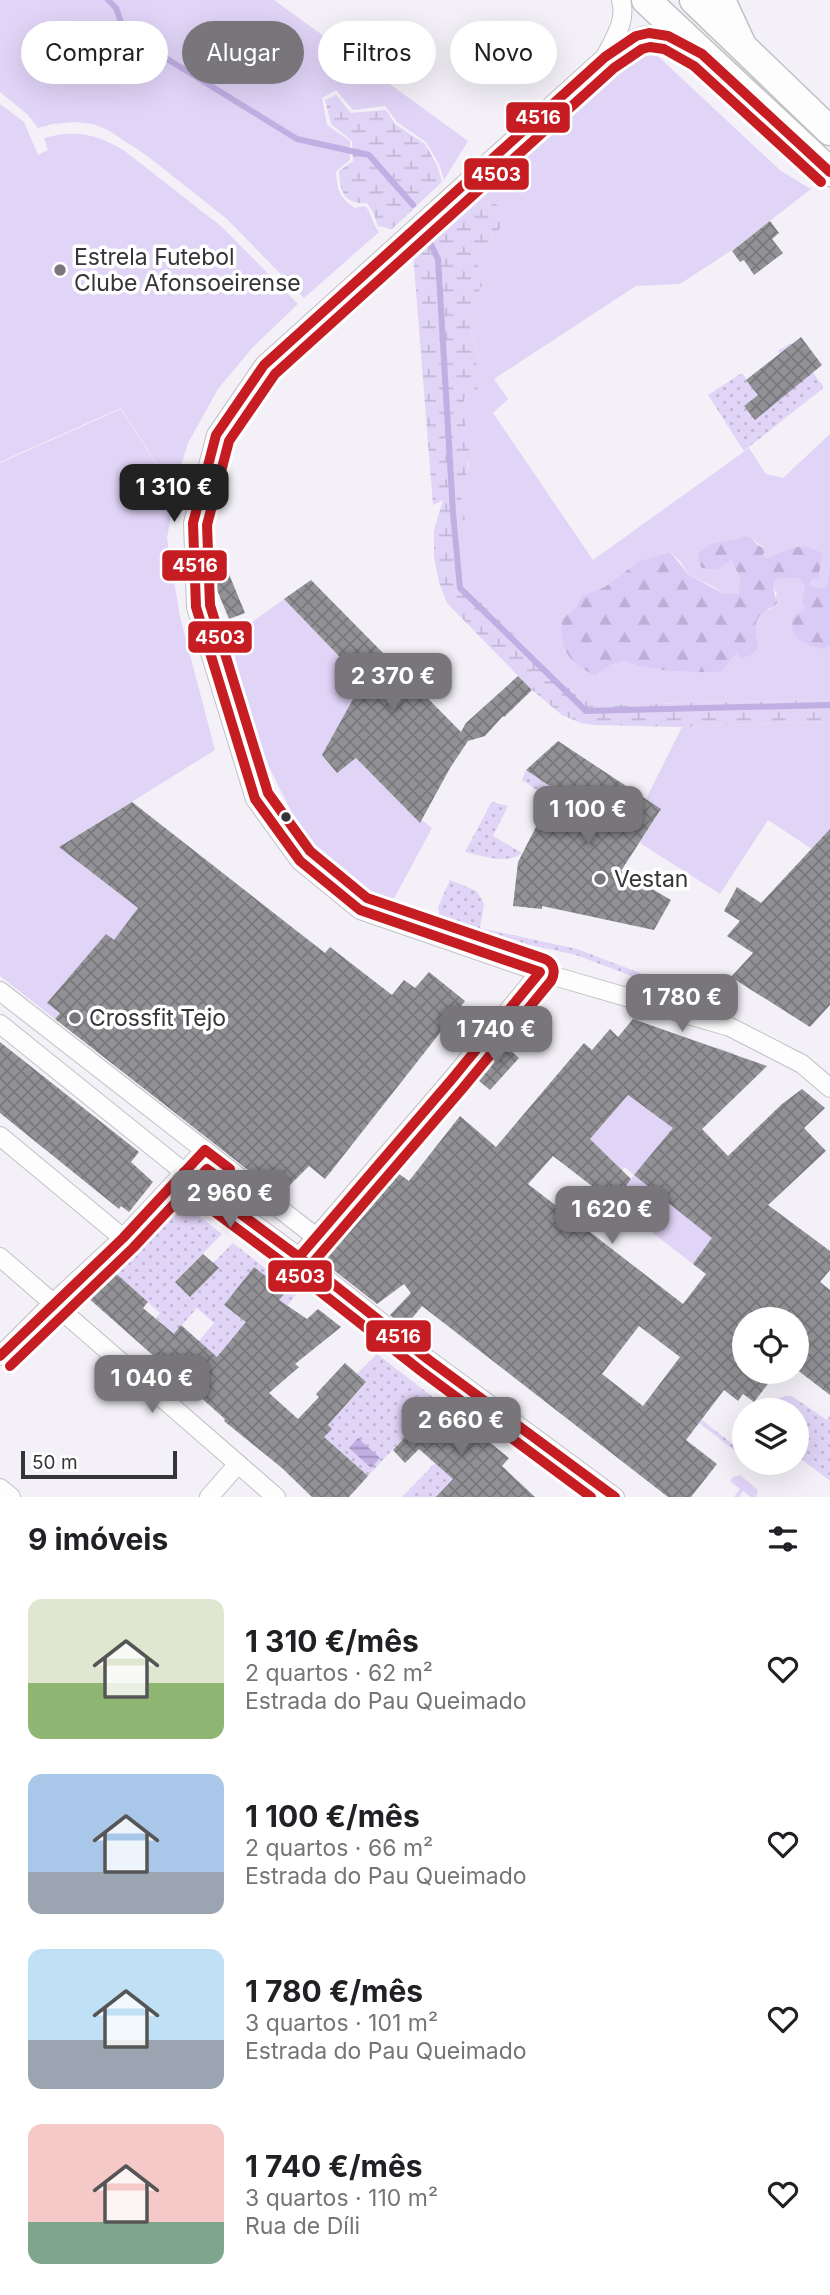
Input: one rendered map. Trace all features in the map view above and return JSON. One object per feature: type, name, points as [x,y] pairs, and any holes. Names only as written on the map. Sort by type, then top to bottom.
[{"type":"main road","points":[[646,0],[830,172]]},
{"type":"main road","points":[[694,0],[830,131]]},
{"type":"street","points":[[605,57],[622,22],[621,0]]},
{"type":"street","points":[[723,0],[747,50]]},
{"type":"street","points":[[702,54],[668,36],[649,33],[636,36],[605,57],[264,365],[216,435],[193,523],[196,607],[255,799],[300,861],[360,910],[540,972],[730,1027],[802,1064],[830,1088]]},
{"type":"street","points":[[299,1257],[540,972]]},
{"type":"street","points":[[0,991],[316,1237]]},
{"type":"street","points":[[0,1024],[184,1172],[299,1257],[429,1360],[615,1497]]},
{"type":"street","points":[[0,1136],[123,1238]]},
{"type":"street","points":[[0,1356],[123,1238],[205,1150]]},
{"type":"street","points":[[0,1257],[276,1497]]},
{"type":"street","points":[[209,1497],[237,1464]]},
{"type":"street","points":[[0,1488],[10,1497]]},
{"type":"green space","points":[[0,0],[274,0],[303,21],[182,21],[182,84],[304,84],[304,22],[318,32],[318,84],[390,84],[468,141],[444,180],[439,164],[426,142],[397,122],[385,106],[353,110],[336,90],[322,98],[327,125],[350,141],[350,160],[336,171],[340,192],[355,208],[365,206],[379,232],[304,298],[227,219],[146,155],[108,130],[93,124],[75,122],[38,128],[28,115],[0,92]]},
{"type":"green space","points":[[646,45],[781,171],[811,189],[735,248],[680,284],[636,286],[494,379],[508,399],[493,413],[593,560],[749,448],[766,474],[783,478],[830,434],[830,569],[826,586],[817,588],[810,584],[813,578],[790,548],[767,560],[761,556],[766,549],[748,536],[710,544],[699,552],[697,560],[702,568],[731,559],[740,578],[740,594],[724,594],[689,575],[670,552],[639,561],[605,587],[581,596],[576,608],[610,665],[625,661],[658,670],[721,672],[738,652],[740,658],[760,614],[771,609],[777,594],[773,588],[775,579],[798,578],[805,586],[801,603],[807,608],[792,618],[823,649],[830,646],[830,700],[595,705],[580,698],[463,585],[457,521],[463,482],[469,465],[469,450],[462,402],[466,391],[477,390],[474,369],[479,358],[470,326],[469,308],[484,282],[474,252],[493,238],[487,211],[489,200],[466,203],[450,223],[434,230],[431,227],[629,52]]},
{"type":"green space","points":[[336,95],[351,113],[386,110],[395,124],[425,144],[437,165],[442,182],[392,229],[378,226],[367,203],[353,202],[342,190],[339,171],[353,161],[352,141],[331,124],[325,100]]},
{"type":"green space","points":[[0,104],[24,122],[38,155],[48,150],[44,138],[66,134],[96,137],[126,152],[222,227],[298,304],[253,347],[218,389],[188,443],[178,475],[168,482],[121,408],[0,462]]},
{"type":"green space","points":[[489,199],[488,207],[491,202],[503,208],[503,216],[496,234],[474,252],[484,282],[469,308],[470,326],[479,359],[474,369],[478,376],[477,390],[466,391],[464,398],[469,457],[461,500],[469,506],[467,519],[457,522],[463,585],[580,698],[595,705],[830,700],[830,723],[682,727],[581,723],[562,715],[532,690],[447,603],[434,558],[434,530],[443,500],[433,505],[413,254],[335,325],[332,319],[431,227],[434,230],[450,223],[466,203]]},
{"type":"green space","points":[[791,343],[823,386],[822,389],[744,451],[708,395],[742,373],[758,395],[744,406],[755,419],[802,381],[778,351]]},
{"type":"green space","points":[[121,409],[168,483],[178,477],[167,538],[180,617],[215,750],[59,847],[138,908],[55,1019],[0,976],[0,463]]},
{"type":"green space","points":[[749,536],[766,549],[762,556],[767,559],[788,549],[801,547],[808,547],[823,554],[818,578],[813,578],[810,584],[817,588],[826,586],[830,569],[830,646],[823,649],[796,636],[792,618],[806,608],[801,603],[805,586],[798,578],[775,579],[773,588],[777,603],[757,621],[758,649],[749,656],[740,658],[737,653],[721,672],[658,670],[625,661],[610,665],[595,675],[572,660],[564,647],[562,619],[576,608],[581,596],[605,587],[639,561],[670,552],[689,575],[724,594],[739,594],[740,578],[731,559],[715,569],[702,568],[697,560],[699,552],[710,544]]},
{"type":"green space","points":[[284,599],[363,681],[322,755],[337,773],[356,758],[419,822],[422,820],[432,828],[395,897],[382,903],[327,867],[305,839],[269,767],[254,728],[230,638]]},
{"type":"green space","points":[[830,723],[830,829],[812,849],[768,820],[720,894],[640,843],[661,810],[646,799],[682,727]]},
{"type":"green space","points":[[526,770],[565,796],[560,806],[522,780]]},
{"type":"green space","points":[[493,802],[508,806],[493,836],[522,853],[516,857],[502,859],[465,852]]},
{"type":"green space","points":[[450,880],[477,891],[484,904],[480,928],[577,949],[661,981],[658,986],[576,955],[454,928],[440,917],[438,907]]},
{"type":"green space","points":[[715,1047],[734,1053],[721,1086],[672,1131],[634,1175],[625,1167],[612,1181],[605,1176],[616,1164],[590,1139],[628,1095],[655,1115]]},
{"type":"green space","points":[[634,1175],[802,1307],[779,1307],[704,1250],[693,1264],[614,1203]]},
{"type":"green space","points":[[179,1200],[222,1234],[175,1282],[190,1296],[218,1269],[213,1263],[233,1243],[297,1293],[233,1372],[192,1349],[214,1323],[197,1308],[174,1334],[156,1318],[160,1313],[111,1269]],"holes":[[[254,1267],[285,1292],[257,1330],[224,1305]]]},
{"type":"green space","points":[[809,1312],[830,1329],[809,1323]]},
{"type":"green space","points":[[377,1354],[438,1401],[368,1476],[342,1453],[311,1441],[331,1429],[328,1425],[366,1383],[357,1374]]},
{"type":"green space","points":[[809,1408],[827,1420],[830,1416],[830,1481],[809,1465]]},
{"type":"green space","points":[[702,1420],[732,1444],[732,1449],[699,1423]]},
{"type":"green space","points":[[478,1433],[493,1445],[453,1488],[448,1484],[440,1493],[444,1497],[402,1497],[435,1463],[443,1469]]},
{"type":"green space","points":[[740,1475],[758,1490],[756,1497],[743,1491],[739,1497],[734,1497],[740,1489],[730,1481]]},
{"type":"shaded area","points":[[358,1438],[380,1458],[371,1468],[349,1448]]},
{"type":"building","points":[[770,221],[779,233],[772,239],[783,253],[754,275],[744,260],[740,262],[732,251]]},
{"type":"building","points":[[801,337],[822,365],[755,420],[744,406],[758,395],[746,380]]},
{"type":"building","points":[[226,567],[245,613],[229,619],[210,573]]},
{"type":"building","points":[[311,580],[461,732],[466,723],[518,676],[532,690],[485,736],[468,741],[420,823],[356,758],[337,773],[322,755],[363,681],[284,599]]},
{"type":"building","points":[[558,741],[661,809],[621,871],[671,900],[654,930],[542,906],[542,909],[513,906],[518,862],[538,823],[548,829],[565,796],[526,770]]},
{"type":"building","points":[[132,802],[325,953],[330,947],[392,995],[404,980],[415,988],[429,972],[465,1001],[325,1179],[309,1166],[280,1195],[55,1019],[60,1013],[47,1003],[106,934],[114,940],[138,908],[59,847]]},
{"type":"building","points":[[830,829],[830,1005],[810,1027],[731,977],[753,953],[727,936],[740,921],[724,911],[737,887],[761,903]]},
{"type":"building","points":[[633,1019],[767,1066],[702,1129],[728,1156],[782,1104],[802,1089],[825,1108],[804,1128],[826,1151],[768,1205],[830,1251],[830,1270],[820,1282],[830,1290],[830,1395],[809,1379],[809,1307],[732,1307],[732,1384],[768,1384],[757,1398],[748,1398],[743,1394],[740,1398],[734,1398],[724,1390],[686,1440],[717,1464],[691,1497],[668,1497],[422,1306],[405,1327],[390,1315],[411,1293],[404,1284],[377,1304],[326,1264],[323,1257],[325,1246],[392,1169],[409,1181],[460,1116],[496,1147],[584,1043],[592,1050],[610,1029],[618,1037]],"holes":[[[628,1095],[673,1128],[634,1175],[712,1238],[693,1264],[706,1274],[683,1304],[528,1184],[553,1156],[614,1203],[631,1179],[590,1139]],[[639,1326],[680,1357],[643,1406],[602,1374]]]},
{"type":"building","points":[[0,1042],[139,1152],[131,1162],[153,1182],[129,1212],[121,1206],[119,1209],[0,1113]]},
{"type":"building","points":[[501,1042],[519,1058],[490,1090],[472,1075]]},
{"type":"building","points":[[203,1254],[219,1268],[190,1297],[175,1282]]},
{"type":"building","points":[[254,1267],[286,1292],[279,1300],[307,1319],[318,1309],[341,1327],[295,1364],[299,1367],[269,1393],[298,1419],[319,1397],[316,1394],[345,1363],[366,1382],[328,1425],[332,1429],[324,1437],[368,1476],[349,1497],[312,1497],[86,1296],[111,1269],[148,1302],[143,1308],[174,1334],[181,1325],[217,1357],[246,1322],[224,1305]]},
{"type":"building","points":[[438,1401],[509,1458],[502,1466],[535,1497],[436,1497],[453,1479],[419,1449],[405,1463],[393,1450]]},
{"type":"waterway","points":[[108,0],[116,8],[125,33],[297,139],[369,155],[413,205]]},
{"type":"waterway","points":[[428,238],[438,259],[460,588],[586,711],[830,705]]},
{"type":"transit line","name":"4516","points":[[299,1257],[540,972],[360,910],[300,861],[255,799],[196,607],[193,523],[216,435],[264,365],[605,57],[636,36],[649,33],[668,36],[702,54],[830,172]]},
{"type":"transit line","name":"4503","points":[[310,1266],[463,1088],[551,981],[554,971],[545,959],[367,898],[310,851],[268,793],[210,605],[207,525],[229,441],[275,374],[614,68],[642,49],[664,49],[694,66],[821,182]]},
{"type":"transit line","name":"4516","points":[[0,1356],[123,1238],[205,1150],[230,1169]]},
{"type":"transit line","name":"4503","points":[[10,1366],[133,1248],[207,1169],[222,1180]]},
{"type":"transit line","name":"4516","points":[[184,1172],[299,1257],[429,1360],[615,1497]]},
{"type":"transit line","name":"4503","points":[[176,1183],[591,1497]]},
{"type":"place","name":"Estrela Futebol Clube Afonsoeirense","points":[[60,270]]},
{"type":"place","name":"Vestan","points":[[600,879]]},
{"type":"place","name":"Crossfit Tejo","points":[[75,1018]]}]
